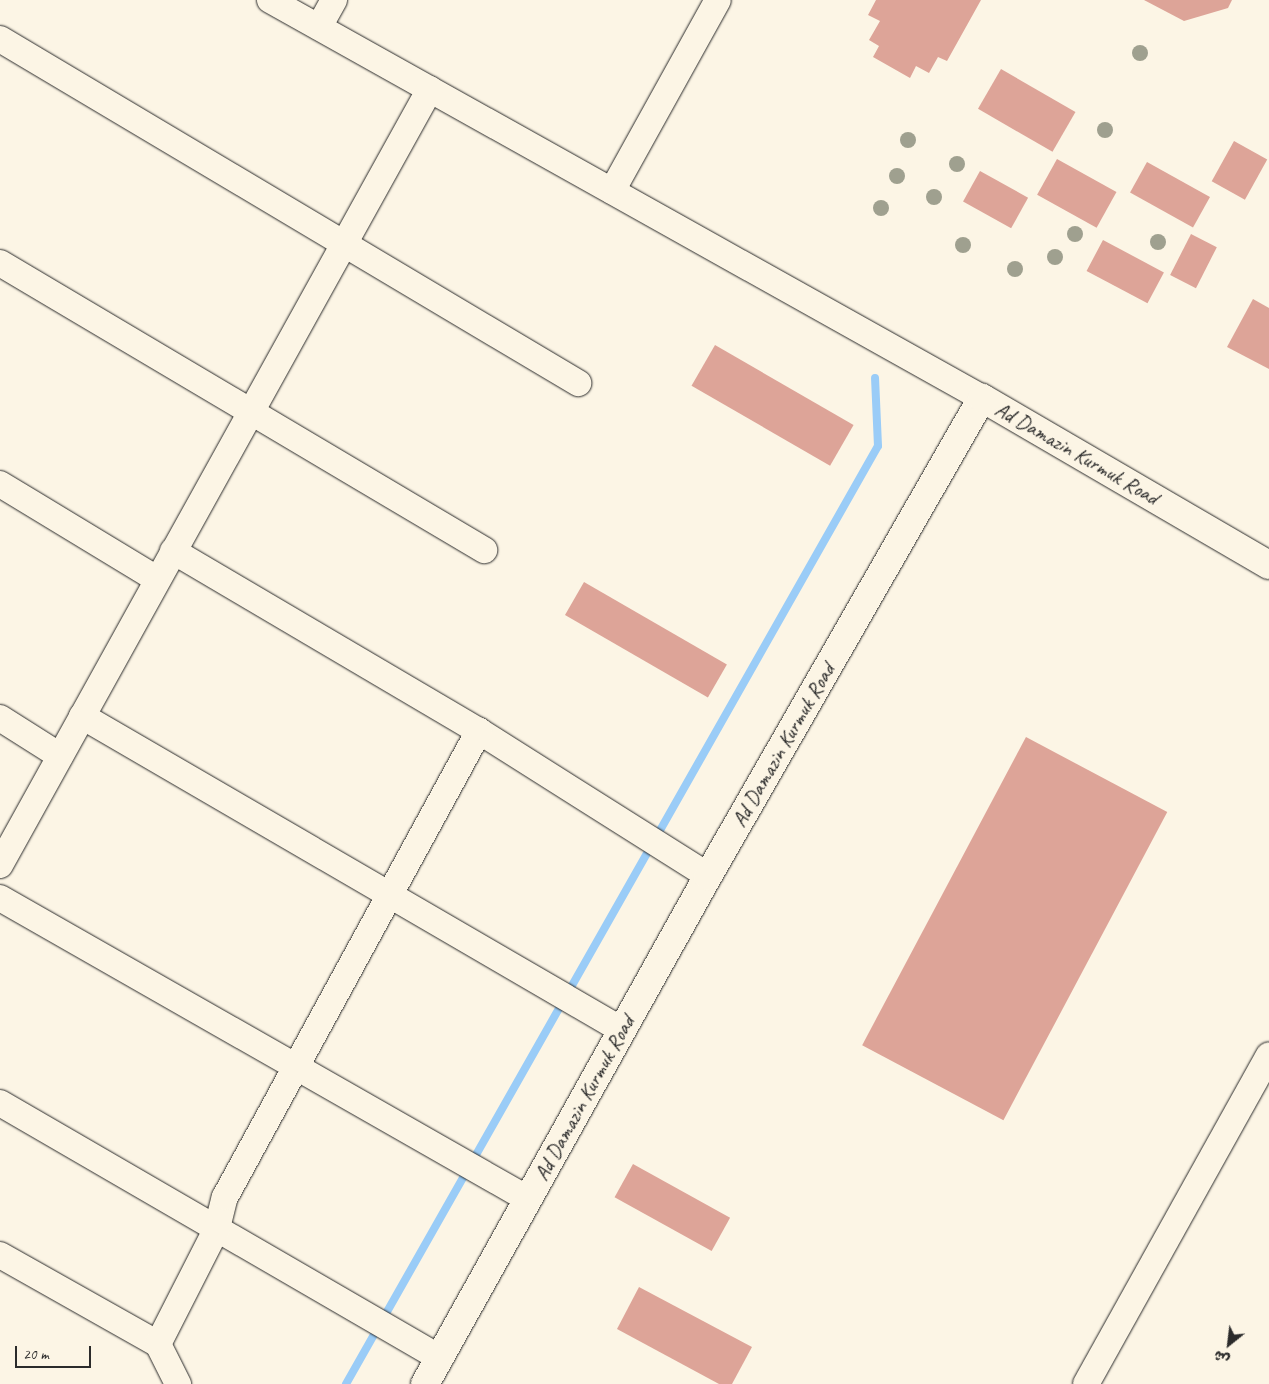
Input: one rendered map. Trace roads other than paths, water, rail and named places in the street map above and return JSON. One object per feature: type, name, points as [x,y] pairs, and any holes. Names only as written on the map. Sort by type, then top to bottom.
[{"type":"highway","name":"Ad Damazin Kurmuk Road","points":[[425,1384],[708,876],[982,398],[1269,565]]},
{"type":"street","points":[[270,0],[982,398]]},
{"type":"street","points":[[319,27],[334,0]]},
{"type":"street","points":[[612,191],[718,0]]},
{"type":"street","points":[[0,38],[344,241],[578,383]]},
{"type":"street","points":[[0,865],[344,241],[430,89]]},
{"type":"street","points":[[0,263],[484,550]]},
{"type":"street","points":[[0,484],[157,579]]},
{"type":"street","points":[[173,551],[479,731],[708,876]]},
{"type":"street","points":[[82,716],[622,1030]]},
{"type":"street","points":[[0,718],[60,756]]},
{"type":"street","points":[[158,1344],[217,1228],[225,1197],[298,1069],[479,731]]},
{"type":"street","points":[[0,898],[528,1199]]},
{"type":"street","points":[[1086,1384],[1269,1055]]},
{"type":"street","points":[[0,1103],[440,1358]]},
{"type":"street","points":[[0,1255],[158,1344],[178,1384]]},
{"type":"waterway","points":[[346,1384],[878,446],[875,378]]}]
